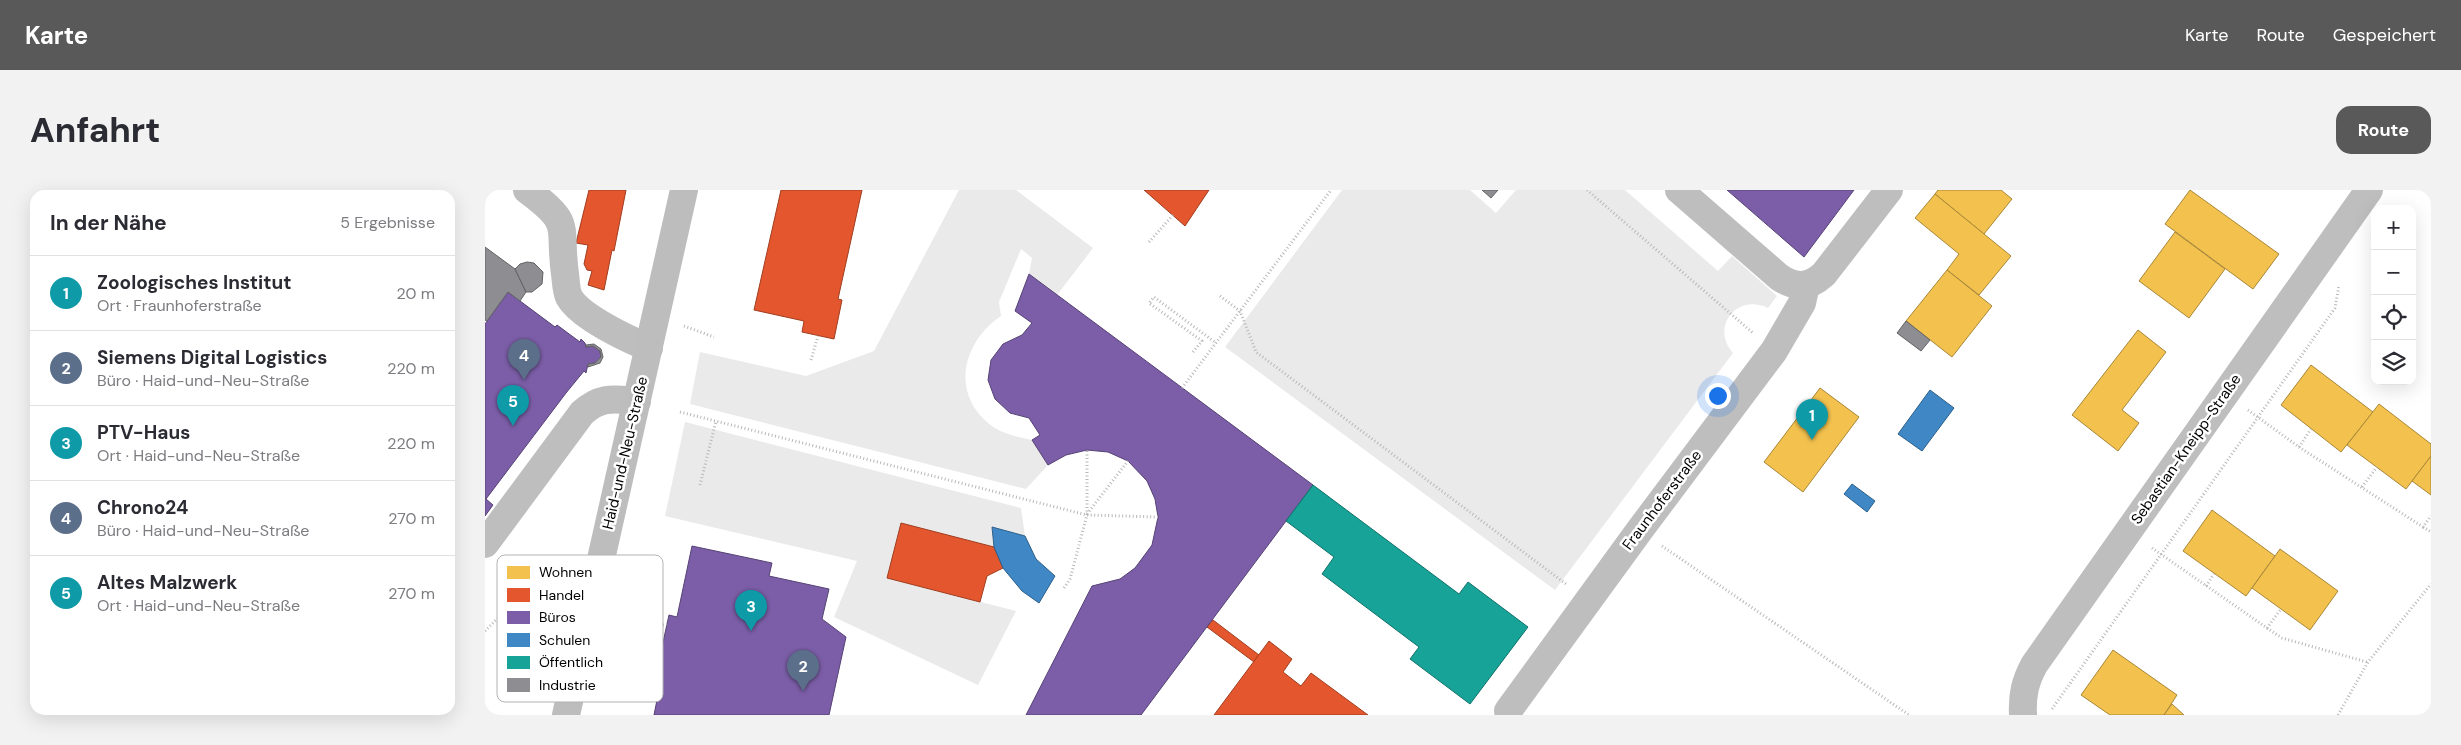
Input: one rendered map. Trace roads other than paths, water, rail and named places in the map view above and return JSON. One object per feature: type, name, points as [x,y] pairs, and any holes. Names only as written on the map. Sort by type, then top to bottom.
[{"type":"main road","name":"Haid-und-Neu-Straße","points":[[602,555],[684,190]]},
{"type":"main road","name":"Haid-und-Neu-Straße","points":[[566,715],[569,702]]},
{"type":"street","points":[[527,190],[556,214],[562,223],[568,295],[572,302],[584,312],[649,348]]},
{"type":"street","points":[[1679,190],[1779,277],[1797,286],[1816,281],[1824,274],[1889,190]]},
{"type":"street","name":"Sebastian-Kneipp-Straße","points":[[2023,715],[2022,699],[2025,682],[2034,665],[2369,190]]},
{"type":"street","name":"Fraunhoferstraße","points":[[1501,714],[1774,351],[1798,311],[1806,285]]},
{"type":"street","points":[[485,544],[582,413],[603,399],[637,401]]},
{"type":"tram line","points":[[596,555],[677,190]]},
{"type":"tram line","points":[[610,555],[691,190]]},
{"type":"tram line","points":[[560,715],[563,702]]},
{"type":"tram line","points":[[574,715],[577,702]]},
{"type":"place","name":"Chrono24","points":[[524,380]]},
{"type":"place","name":"Altes Malzwerk","points":[[513,426]]},
{"type":"place","name":"Zoologisches Institut","points":[[1812,440]]},
{"type":"place","name":"PTV-Haus","points":[[751,631]]},
{"type":"place","name":"Siemens Digital Logistics","points":[[803,691]]}]
